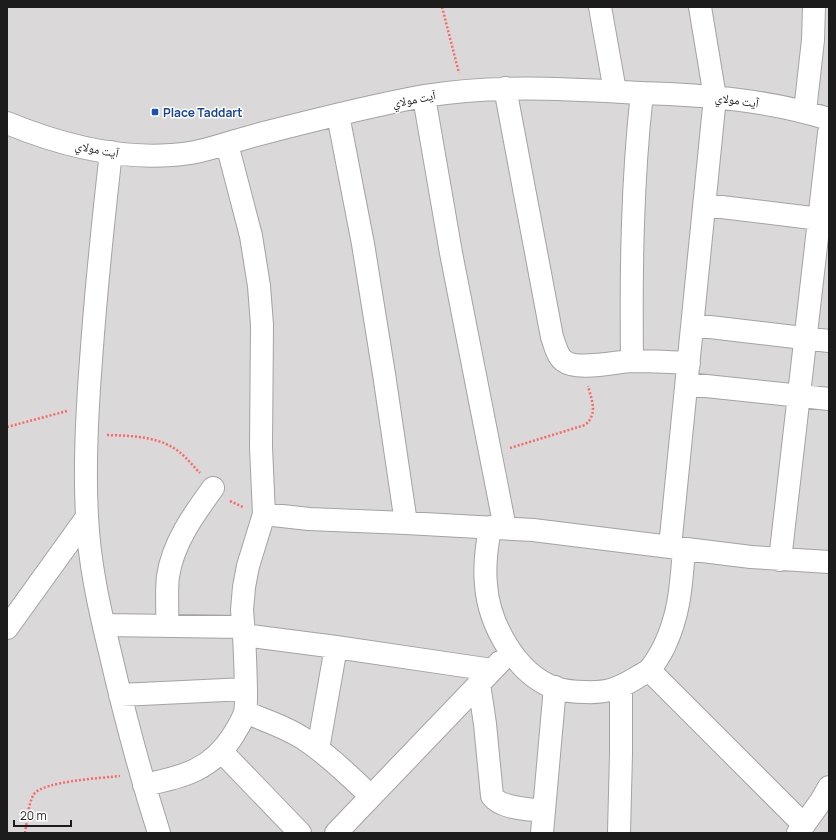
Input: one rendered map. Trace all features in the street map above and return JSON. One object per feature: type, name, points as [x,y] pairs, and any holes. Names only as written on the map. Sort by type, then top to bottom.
[{"type":"street","points":[[600,7],[615,91]]},
{"type":"street","points":[[424,97],[439,191],[490,453],[497,528],[486,559],[486,585],[490,610],[510,650],[522,666],[532,674],[555,687],[576,692],[601,693],[621,687],[649,670],[660,654],[671,631],[679,600],[677,548],[687,384],[716,97],[700,7]]},
{"type":"street","points":[[805,111],[813,40],[814,7]]},
{"type":"street","points":[[505,88],[552,337],[558,353],[564,361],[581,366],[632,361],[689,363]]},
{"type":"street","name":"آيت مولاي","points":[[7,123],[44,137],[111,152],[141,156],[172,155],[200,151],[258,134],[338,114],[464,90],[541,88],[716,97],[805,111],[829,119]]},
{"type":"street","points":[[632,361],[631,261],[634,167],[642,92]]},
{"type":"street","points":[[338,114],[364,252],[406,522]]},
{"type":"street","points":[[780,560],[800,396],[804,338],[820,219],[829,134]]},
{"type":"street","points":[[142,779],[186,775],[203,766],[222,752],[241,723],[245,712],[246,689],[242,610],[244,587],[248,566],[264,514],[261,447],[262,325],[251,236],[227,144]]},
{"type":"street","points":[[111,152],[98,264],[87,408],[85,475],[87,517],[95,586],[120,694],[142,779],[159,833]]},
{"type":"street","points":[[705,205],[820,219]]},
{"type":"street","points":[[693,325],[829,341]]},
{"type":"street","points":[[687,384],[829,399]]},
{"type":"street","points":[[168,626],[168,576],[175,552],[196,512],[213,488]]},
{"type":"street","points":[[264,514],[309,519],[406,522],[533,530],[780,560],[829,562]]},
{"type":"street","points":[[7,628],[87,517]]},
{"type":"street","points":[[104,625],[168,626],[243,631],[336,647],[485,677]]},
{"type":"street","points":[[318,748],[336,647]]},
{"type":"street","points":[[336,833],[510,650]]},
{"type":"street","points":[[649,670],[801,829],[829,787]]},
{"type":"street","points":[[485,677],[485,724],[492,796],[495,801],[505,806],[544,811]]},
{"type":"street","points":[[542,833],[555,687]]},
{"type":"street","points":[[619,833],[621,687]]},
{"type":"street","points":[[120,694],[246,689]]},
{"type":"street","points":[[245,712],[293,733],[318,748],[371,796]]},
{"type":"street","points":[[222,752],[300,833]]},
{"type":"path","points":[[442,7],[464,90]]},
{"type":"path","points":[[490,453],[571,430],[584,425],[591,420],[593,411],[592,401],[581,366]]},
{"type":"path","points":[[7,427],[59,412],[87,408]]},
{"type":"path","points":[[87,434],[140,436],[159,440],[185,456],[213,488],[227,499],[245,508],[264,514]]},
{"type":"path","points":[[25,833],[34,795],[40,789],[63,783],[142,779]]},
{"type":"shaded area","points":[[7,7],[829,7],[829,833],[7,833]]},
{"type":"place","name":"Place Taddart","points":[[155,112]]}]
